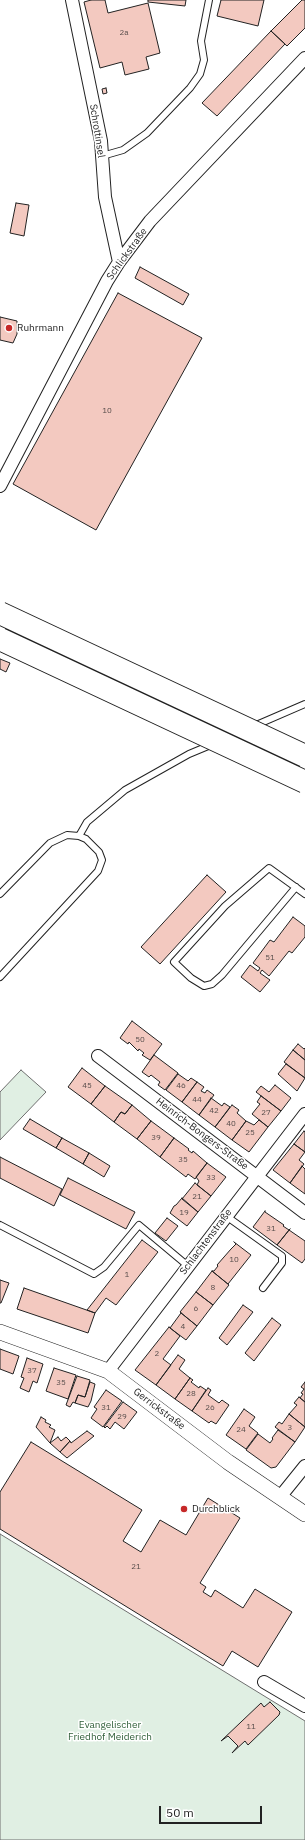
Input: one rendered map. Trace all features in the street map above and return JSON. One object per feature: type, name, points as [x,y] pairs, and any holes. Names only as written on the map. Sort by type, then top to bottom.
[{"type":"highway","points":[[0,613],[305,756]]},
{"type":"highway","points":[[0,638],[305,782]]},
{"type":"street","name":"Schrottinsel","points":[[72,0],[101,141],[105,197],[119,262]]},
{"type":"street","name":"Schlickstraße","points":[[0,486],[107,281],[119,262],[150,221],[305,58]]},
{"type":"street","name":"Heinrich-Bongers-Straße","points":[[98,1056],[305,1213]]},
{"type":"street","name":"Schlachtenstraße","points":[[108,1371],[305,1114]]},
{"type":"street","name":"Gerrickstraße","points":[[0,1332],[108,1371],[228,1462],[305,1514]]},
{"type":"street","points":[[280,1497],[305,1466]]},
{"type":"street","points":[[264,1682],[305,1706]]},
{"type":"lane","points":[[102,156],[123,150],[147,134],[190,88],[200,74],[204,60],[201,41],[209,0]]},
{"type":"lane","points":[[240,732],[305,704]]},
{"type":"lane","points":[[79,836],[87,822],[125,790],[189,754],[226,739]]},
{"type":"lane","points":[[0,894],[50,843],[67,834],[86,839],[99,852],[102,860],[98,871],[0,977]]},
{"type":"lane","points":[[296,887],[222,975],[212,984],[204,986],[191,978],[174,962],[225,906],[269,868],[296,887],[305,894]]},
{"type":"lane","points":[[226,1216],[282,1256],[282,1262],[263,1288]]},
{"type":"lane","points":[[0,1225],[94,1274],[104,1267],[139,1226],[188,1266]]},
{"type":"green space","points":[[21,1070],[46,1092],[0,1140],[0,1092]]},
{"type":"green space","name":"Evangelischer Friedhof Meiderich","points":[[0,1534],[305,1721],[305,1840],[0,1840]]},
{"type":"building","points":[[91,0],[105,0],[108,13],[148,3],[160,53],[146,57],[149,69],[125,75],[122,62],[100,68],[84,2]]},
{"type":"building","points":[[148,0],[186,0],[185,6],[148,2]]},
{"type":"building","points":[[221,0],[264,0],[258,26],[217,16]]},
{"type":"building","points":[[302,0],[305,0],[305,28],[287,46],[271,31]]},
{"type":"building","points":[[271,31],[285,44],[217,116],[202,103]]},
{"type":"building","points":[[106,88],[107,93],[103,94],[102,89]]},
{"type":"building","points":[[16,203],[29,205],[24,236],[10,233]]},
{"type":"building","points":[[140,267],[189,294],[183,305],[135,278]]},
{"type":"building","points":[[118,293],[202,338],[96,530],[13,484]]},
{"type":"building","name":"Ruhrmann","points":[[0,317],[17,321],[17,334],[13,343],[0,340]]},
{"type":"building","points":[[0,659],[10,663],[6,672],[0,669]]},
{"type":"building","points":[[207,875],[226,892],[160,964],[141,947]]},
{"type":"building","points":[[293,917],[305,926],[305,937],[292,953],[289,951],[269,976],[262,970],[260,973],[270,980],[260,992],[241,977],[250,965],[258,971],[260,968],[253,963],[270,940],[274,942]]},
{"type":"building","points":[[132,1021],[162,1044],[150,1060],[142,1055],[144,1053],[139,1049],[138,1051],[129,1042],[128,1044],[120,1038]]},
{"type":"building","points":[[298,1044],[304,1049],[305,1048],[305,1060],[293,1050]]},
{"type":"building","points":[[293,1050],[305,1060],[305,1078],[284,1062]]},
{"type":"building","points":[[154,1055],[178,1073],[165,1090],[158,1085],[160,1082],[151,1075],[149,1077],[142,1072]]},
{"type":"building","points":[[286,1064],[305,1078],[297,1091],[278,1074]]},
{"type":"building","points":[[82,1068],[105,1086],[91,1104],[68,1087]]},
{"type":"building","points":[[178,1074],[188,1081],[191,1078],[197,1082],[182,1102],[166,1090]]},
{"type":"building","points":[[197,1082],[204,1087],[201,1091],[205,1093],[207,1090],[214,1095],[199,1115],[182,1102]]},
{"type":"building","points":[[275,1085],[291,1098],[281,1111],[256,1092],[261,1086],[269,1092]]},
{"type":"building","points":[[105,1086],[132,1105],[125,1114],[121,1112],[114,1122],[91,1104]]},
{"type":"building","points":[[261,1096],[281,1111],[268,1127],[252,1114],[260,1104],[257,1102]]},
{"type":"building","points":[[211,1098],[222,1106],[224,1103],[230,1107],[215,1127],[199,1115]]},
{"type":"building","points":[[132,1105],[151,1121],[137,1139],[114,1122],[121,1112],[125,1114]]},
{"type":"building","points":[[232,1105],[239,1110],[237,1113],[246,1121],[232,1140],[215,1127]]},
{"type":"building","points":[[30,1119],[62,1138],[56,1148],[23,1129]]},
{"type":"building","points":[[259,1120],[268,1127],[249,1152],[232,1140],[246,1121],[254,1125]]},
{"type":"building","points":[[151,1121],[174,1138],[160,1157],[137,1139]]},
{"type":"building","points":[[304,1131],[305,1132],[305,1152],[294,1144]]},
{"type":"building","points":[[62,1138],[89,1153],[83,1164],[56,1148]]},
{"type":"building","points":[[174,1138],[207,1163],[195,1179],[188,1174],[186,1177],[160,1157]]},
{"type":"building","points":[[294,1144],[305,1152],[299,1160],[304,1164],[290,1183],[273,1170]]},
{"type":"building","points":[[89,1153],[110,1166],[104,1177],[83,1164]]},
{"type":"building","points":[[0,1157],[62,1189],[54,1206],[0,1178]]},
{"type":"building","points":[[207,1163],[226,1177],[211,1196],[197,1185],[199,1181],[196,1177]]},
{"type":"building","points":[[302,1166],[305,1169],[305,1194],[290,1183]]},
{"type":"building","points":[[68,1178],[135,1212],[126,1229],[60,1195]]},
{"type":"building","points":[[195,1183],[211,1196],[198,1212],[182,1199]]},
{"type":"building","points":[[182,1198],[198,1212],[187,1226],[170,1213],[174,1206]]},
{"type":"building","points":[[265,1211],[289,1230],[277,1245],[253,1227]]},
{"type":"building","points":[[167,1218],[178,1226],[166,1241],[155,1233]]},
{"type":"building","points":[[289,1230],[305,1241],[305,1259],[302,1263],[277,1245]]},
{"type":"building","points":[[142,1240],[158,1252],[116,1305],[106,1298],[95,1313],[87,1310]]},
{"type":"building","points":[[234,1242],[251,1255],[228,1284],[212,1271],[214,1271],[218,1266],[217,1265],[236,1244]]},
{"type":"building","points":[[212,1271],[229,1285],[213,1305],[196,1292]]},
{"type":"building","points":[[0,1280],[9,1283],[1,1303],[0,1303]]},
{"type":"building","points":[[24,1288],[95,1313],[88,1333],[17,1309]]},
{"type":"building","points":[[196,1292],[213,1305],[197,1326],[180,1312]]},
{"type":"building","points":[[243,1305],[253,1312],[227,1345],[219,1338]]},
{"type":"building","points":[[181,1313],[197,1326],[186,1340],[170,1328]]},
{"type":"building","points":[[272,1318],[281,1325],[254,1361],[245,1353]]},
{"type":"building","points":[[169,1327],[180,1336],[163,1359],[171,1365],[156,1385],[135,1370]]},
{"type":"building","points":[[0,1349],[19,1356],[13,1374],[0,1369]]},
{"type":"building","points":[[178,1355],[185,1360],[179,1369],[190,1378],[175,1399],[156,1385]]},
{"type":"building","points":[[27,1358],[43,1364],[37,1383],[33,1381],[29,1392],[20,1388],[24,1378],[21,1377]]},
{"type":"building","points":[[54,1368],[76,1375],[68,1399],[46,1391]]},
{"type":"building","points":[[77,1376],[90,1380],[85,1397],[78,1395],[75,1403],[73,1402],[70,1407],[66,1405]]},
{"type":"building","points":[[190,1378],[193,1380],[191,1382],[199,1388],[200,1386],[206,1390],[192,1411],[175,1399]]},
{"type":"building","points":[[90,1382],[95,1384],[88,1407],[75,1403],[78,1395],[85,1397]]},
{"type":"building","points":[[305,1382],[305,1402],[300,1398],[304,1389],[301,1387]]},
{"type":"building","points":[[208,1388],[211,1390],[208,1395],[219,1403],[222,1400],[229,1405],[216,1424],[211,1421],[209,1423],[192,1411]]},
{"type":"building","points":[[106,1390],[122,1401],[103,1427],[91,1418],[97,1409],[94,1407]]},
{"type":"building","points":[[299,1397],[305,1402],[305,1427],[289,1414],[297,1405],[294,1403]]},
{"type":"building","points":[[123,1402],[137,1412],[124,1429],[115,1422],[110,1429],[107,1426],[105,1428],[104,1427]]},
{"type":"building","points":[[244,1409],[255,1417],[249,1426],[258,1433],[246,1449],[226,1435]]},
{"type":"building","points":[[289,1414],[305,1427],[295,1442],[275,1427],[279,1422],[282,1424]]},
{"type":"building","points":[[41,1417],[46,1420],[45,1422],[51,1425],[49,1427],[55,1430],[50,1443],[36,1427]]},
{"type":"building","points":[[278,1430],[295,1442],[276,1467],[271,1468],[246,1450],[258,1434],[270,1443]]},
{"type":"building","points":[[87,1431],[94,1436],[67,1458],[60,1452],[70,1441],[71,1443]]},
{"type":"building","points":[[58,1437],[61,1441],[66,1437],[70,1441],[60,1452],[50,1443]]},
{"type":"building","points":[[31,1442],[142,1510],[123,1541],[141,1552],[160,1520],[186,1535],[208,1498],[240,1518],[200,1583],[206,1587],[203,1592],[211,1597],[215,1590],[243,1608],[255,1589],[292,1612],[258,1667],[232,1651],[223,1666],[0,1529],[0,1492]]},
{"type":"building","points":[[270,1702],[280,1712],[279,1715],[248,1745],[245,1741],[232,1753],[238,1746],[228,1736],[221,1741],[261,1703],[264,1707]]},
{"type":"place","name":"Ruhrmann","points":[[9,328]]},
{"type":"place","name":"Durchblick","points":[[184,1509]]}]
